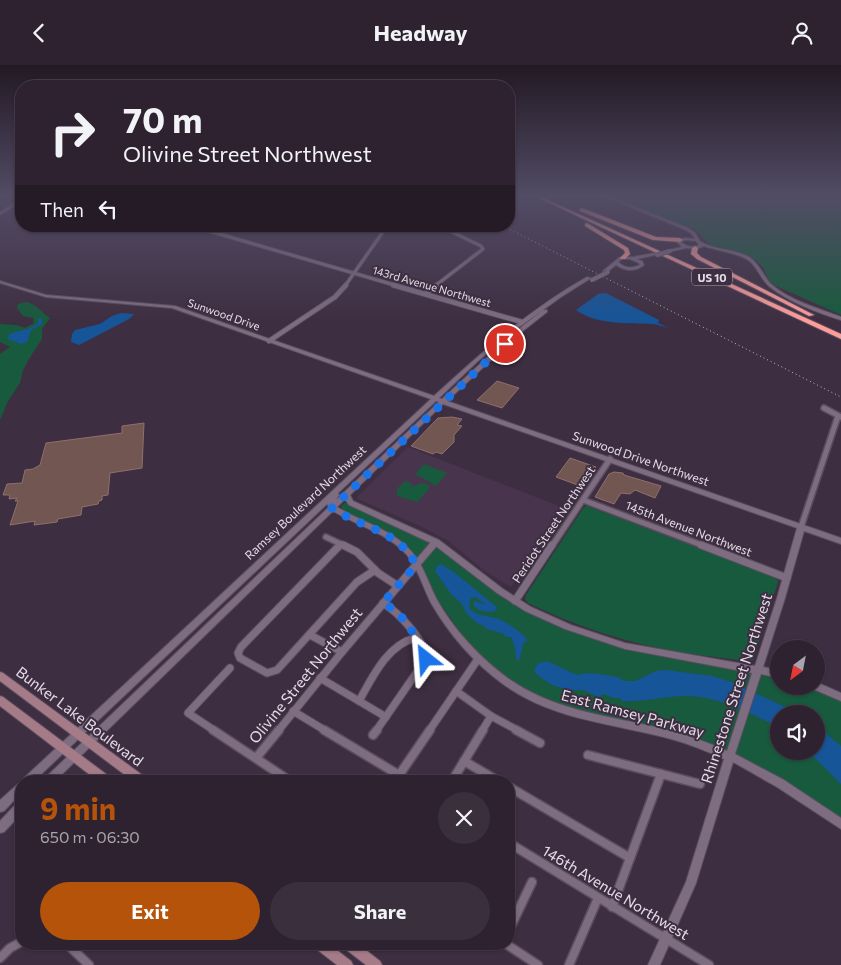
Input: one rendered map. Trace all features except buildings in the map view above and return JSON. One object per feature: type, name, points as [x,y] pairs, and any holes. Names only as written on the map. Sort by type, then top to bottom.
[{"type":"highway","points":[[606,237],[624,247],[628,253],[623,258]]},
{"type":"highway","name":"US 10","points":[[623,237],[841,338]]},
{"type":"highway","name":"US 10","points":[[634,237],[841,331]]},
{"type":"highway","points":[[649,237],[664,241],[682,241]]},
{"type":"highway","points":[[696,246],[694,254],[699,258],[841,331]]},
{"type":"highway","points":[[656,255],[841,338]]},
{"type":"main road","name":"Bunker Lake Boulevard","points":[[0,676],[133,775]]},
{"type":"main road","points":[[0,700],[98,775]]},
{"type":"main road","points":[[327,950],[347,965]]},
{"type":"main road","points":[[356,950],[376,965]]},
{"type":"street","name":"143rd Avenue Northwest","points":[[230,237],[522,322]]},
{"type":"street","points":[[269,341],[331,301],[356,273],[380,237]]},
{"type":"street","points":[[426,293],[483,249],[481,246],[463,237]]},
{"type":"street","points":[[632,258],[642,264],[645,260],[668,250],[687,237]]},
{"type":"street","points":[[692,237],[696,246]]},
{"type":"street","points":[[682,241],[696,246],[742,255],[757,265],[765,281],[773,287],[841,319]]},
{"type":"street","points":[[682,241],[696,246]]},
{"type":"street","points":[[668,250],[696,246]]},
{"type":"street","points":[[623,258],[640,258],[656,255]]},
{"type":"street","name":"Ramsey Boulevard Northwest","points":[[33,775],[496,342],[554,299],[607,271],[617,260],[623,258]]},
{"type":"street","points":[[616,263],[626,268]]},
{"type":"street","name":"Ramsey Boulevard Northwest","points":[[607,271],[637,268],[642,264]]},
{"type":"street","name":"Ramsey Boulevard Northwest","points":[[54,775],[443,401],[517,333],[591,279]]},
{"type":"street","name":"Sunwood Drive","points":[[0,282],[46,296],[173,307],[434,398]]},
{"type":"street","name":"Sunwood Drive Northwest","points":[[434,398],[841,541]]},
{"type":"street","points":[[824,408],[840,416]]},
{"type":"street","name":"Rhinestone Street Northwest","points":[[654,965],[683,905],[691,883],[787,578],[801,527],[840,416]]},
{"type":"street","points":[[332,508],[330,503],[332,499],[381,453],[382,447]]},
{"type":"street","name":"Peridot Street Northwest","points":[[515,601],[610,459]]},
{"type":"street","points":[[346,494],[351,503],[436,542],[485,581],[515,601],[554,621],[603,640],[648,651],[770,672]]},
{"type":"street","name":"145th Avenue Northwest","points":[[583,500],[787,578]]},
{"type":"street","name":"East Ramsey Parkway","points":[[332,508],[388,535],[411,555],[442,615],[478,659],[520,690],[557,709],[577,716],[672,735],[730,755],[778,781],[841,824]]},
{"type":"street","points":[[326,537],[357,551],[375,570],[388,581],[398,586]]},
{"type":"street","name":"Olivine Street Northwest","points":[[256,758],[320,678],[436,542]]},
{"type":"street","points":[[341,544],[241,647],[238,653],[239,656],[267,673],[278,670],[357,582],[375,570]]},
{"type":"street","points":[[373,735],[426,659],[426,653],[399,613],[383,603]]},
{"type":"street","points":[[310,635],[342,652]]},
{"type":"street","points":[[359,701],[396,647],[415,638]]},
{"type":"street","points":[[399,775],[478,659]]},
{"type":"street","points":[[230,669],[188,713],[281,775]]},
{"type":"street","points":[[320,678],[386,717]]},
{"type":"street","points":[[825,690],[841,697]]},
{"type":"street","points":[[456,691],[491,716],[540,743]]},
{"type":"street","points":[[293,711],[392,775]]},
{"type":"street","points":[[456,775],[491,716]]},
{"type":"street","points":[[588,755],[700,784]]},
{"type":"street","points":[[464,761],[488,775]]},
{"type":"street","points":[[612,907],[661,773]]},
{"type":"street","points":[[515,791],[630,858]]},
{"type":"street","points":[[0,807],[15,793]]},
{"type":"street","points":[[0,828],[15,813]]},
{"type":"street","name":"146th Avenue Northwest","points":[[515,847],[709,965]]},
{"type":"street","points":[[515,917],[532,882]]},
{"type":"street","points":[[569,965],[598,898]]},
{"type":"street","points":[[0,958],[15,946]]},
{"type":"street","points":[[73,950],[89,965]]},
{"type":"street","points":[[515,950],[538,965]]},
{"type":"shaded area","points":[[408,447],[564,508],[511,587],[485,571],[447,540],[356,498]]},
{"type":"green space","points":[[703,237],[841,237],[841,315],[774,285],[768,279],[763,267],[754,259],[731,250],[711,246]]},
{"type":"green space","points":[[26,302],[50,318],[42,329],[42,339],[23,370],[20,383],[8,401],[0,420],[0,354],[10,347],[0,342],[0,324],[16,325],[25,328],[34,323],[33,318],[23,316],[17,308],[18,304]]},
{"type":"green space","points":[[424,464],[447,473],[436,486],[415,474]]},
{"type":"green space","points":[[405,481],[412,484],[412,487],[421,483],[429,485],[429,489],[417,502],[397,496],[397,489]]},
{"type":"green space","points":[[346,502],[424,539],[445,551],[481,581],[516,604],[643,652],[770,675],[770,695],[825,695],[825,692],[841,699],[841,818],[778,777],[748,760],[719,748],[553,704],[523,688],[493,668],[467,642],[395,538],[342,511],[341,506]]},
{"type":"green space","points":[[587,506],[777,578],[778,582],[753,660],[691,654],[643,644],[573,623],[528,603],[525,599],[526,595],[584,507]]},
{"type":"water","points":[[606,293],[659,320],[658,323],[669,328],[654,324],[603,321],[584,315],[576,310],[598,294]]},
{"type":"water","points":[[121,313],[134,314],[129,319],[79,345],[71,342],[72,334],[75,330],[100,324],[112,316]]},
{"type":"water","points":[[38,318],[42,319],[42,324],[31,330],[27,342],[21,344],[8,339],[9,334],[35,326],[38,323]]},
{"type":"water","points":[[441,564],[498,608],[493,612],[482,611],[474,607],[474,601],[486,605],[475,597],[470,599],[469,608],[480,615],[499,619],[513,627],[526,638],[527,642],[524,642],[519,661],[516,658],[511,637],[486,629],[477,623],[467,614],[462,604],[450,593],[435,571],[438,565]]},
{"type":"water","points":[[547,661],[577,675],[587,673],[599,674],[618,677],[624,681],[635,681],[656,671],[666,670],[712,676],[731,682],[781,705],[770,705],[770,724],[720,701],[695,696],[621,701],[621,698],[613,698],[604,694],[598,697],[584,690],[567,690],[550,684],[536,674],[534,670],[538,663]]},
{"type":"water","points":[[825,733],[841,746],[841,784],[817,760],[825,760]]},
{"type":"railway","points":[[525,237],[841,397]]},
{"type":"route","points":[[426,659],[426,653],[405,619],[383,603],[416,565],[411,555],[380,530],[332,508],[415,427],[505,344]]}]
